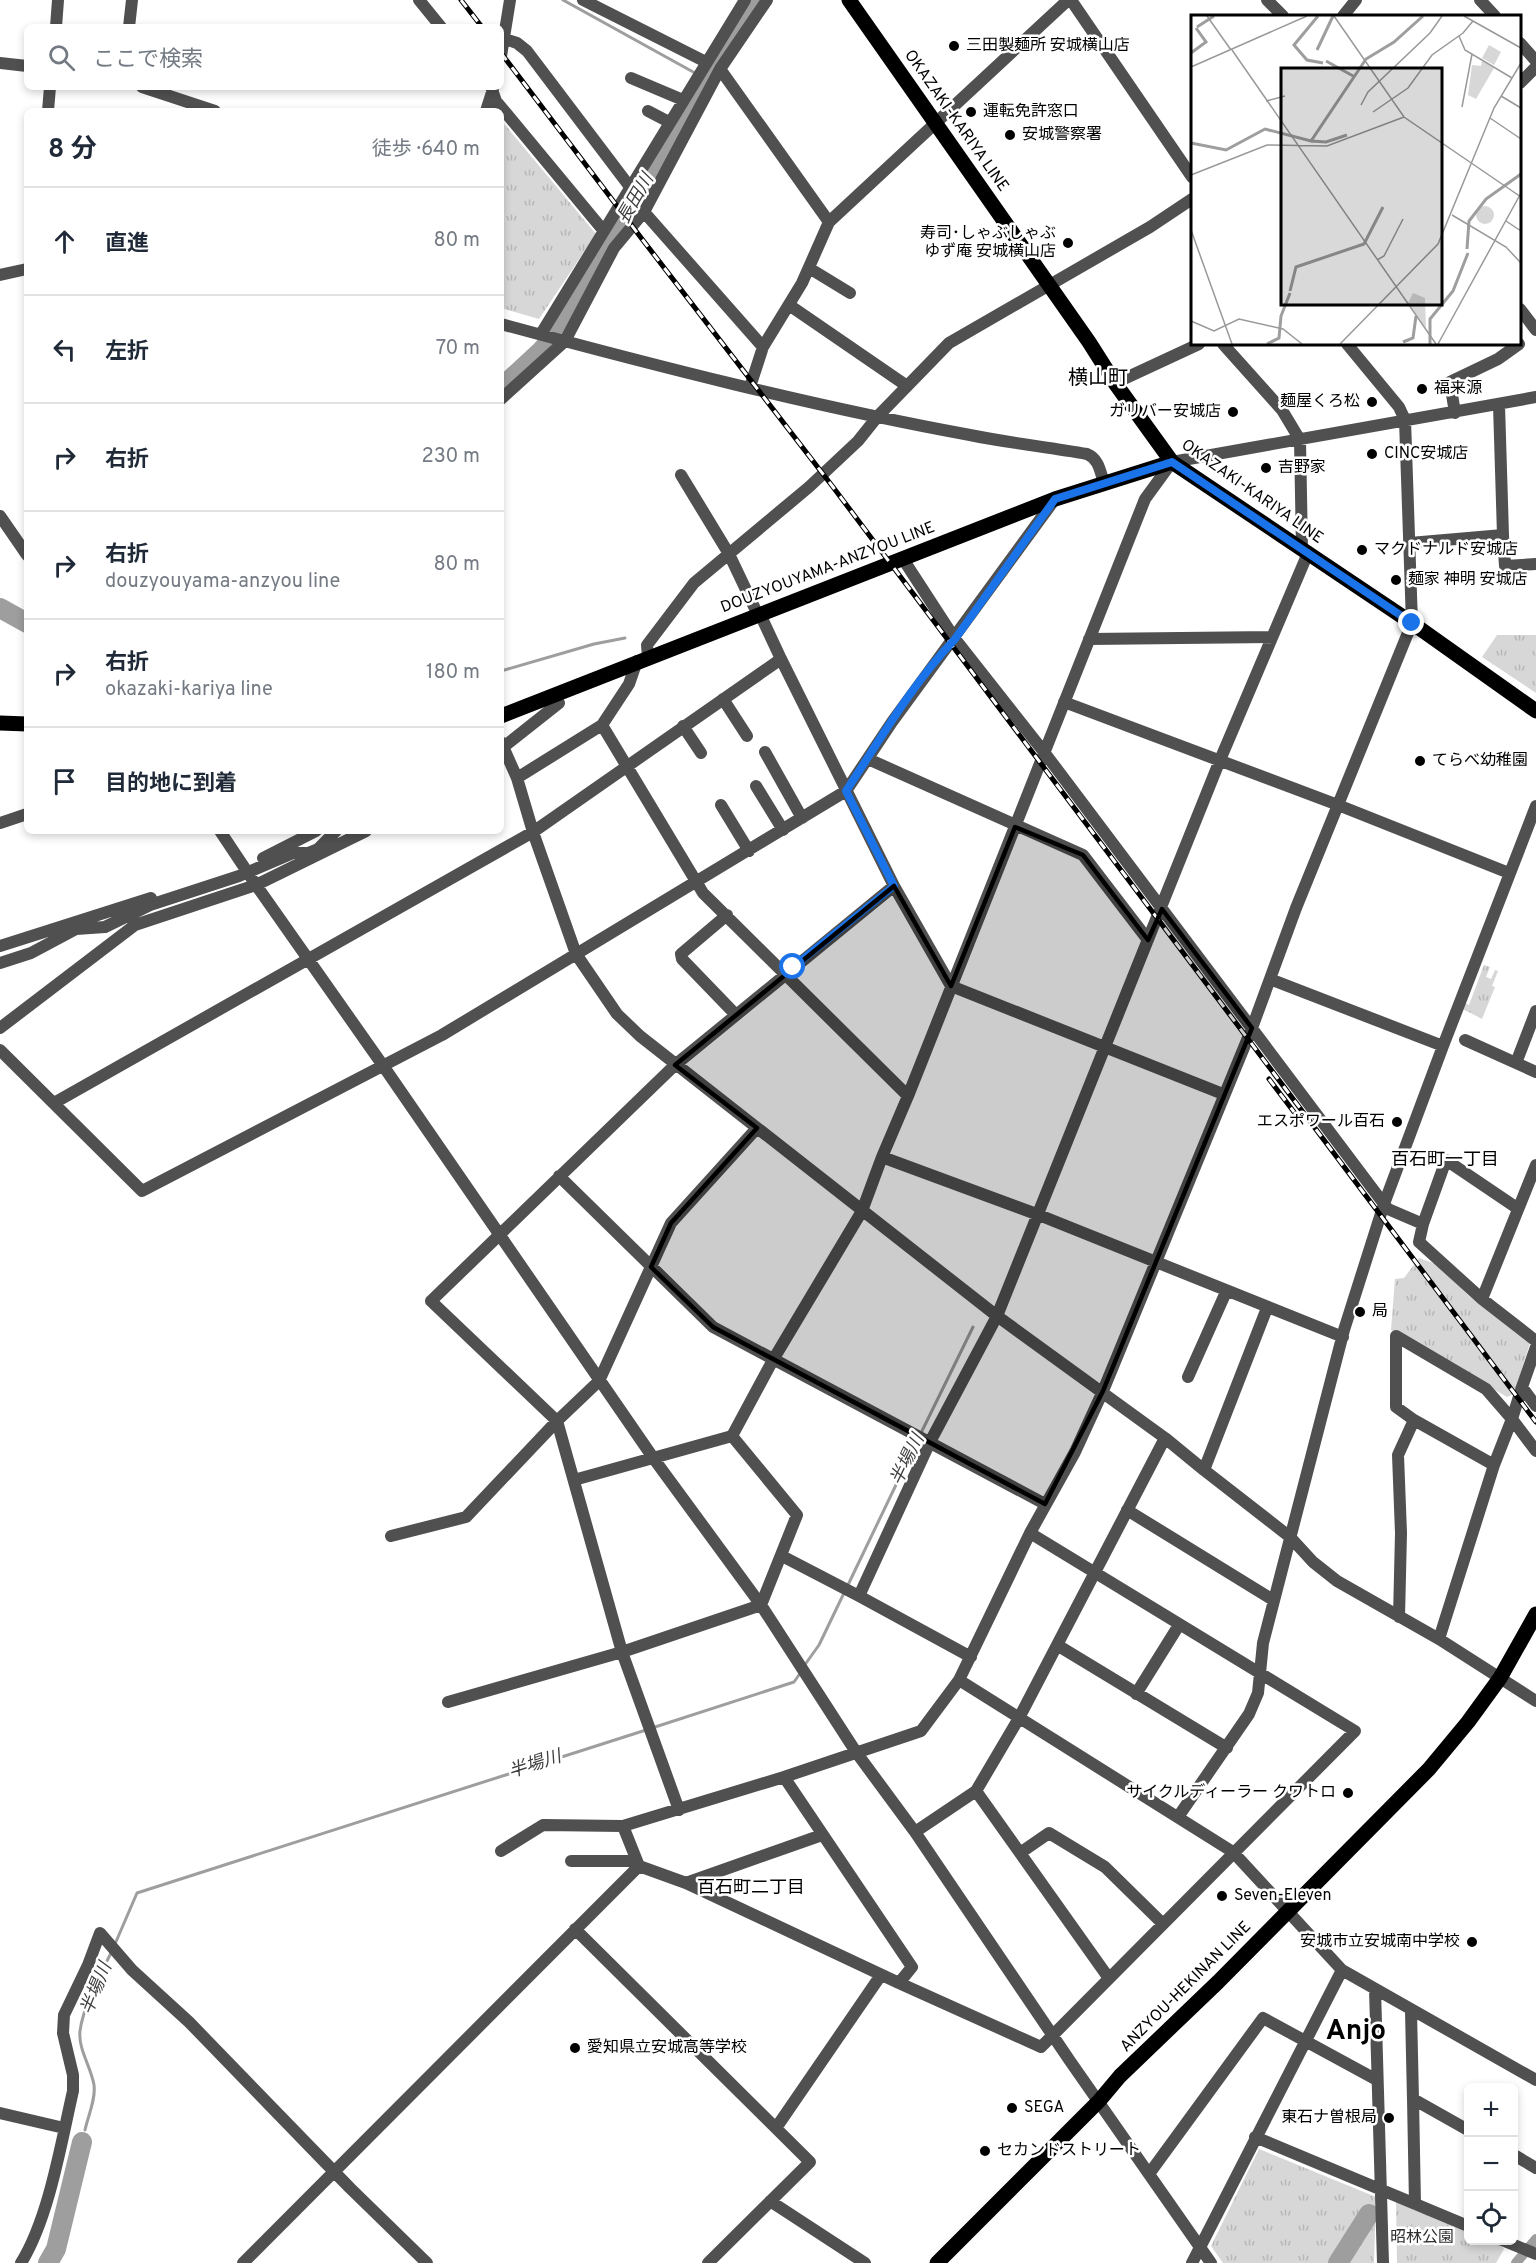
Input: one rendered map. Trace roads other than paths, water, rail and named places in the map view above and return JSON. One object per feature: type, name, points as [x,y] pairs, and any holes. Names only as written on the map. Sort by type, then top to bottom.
[{"type":"main road","name":"OKAZAKI-KARIYA LINE","points":[[849,0],[1172,462],[1412,623],[1536,711]]},
{"type":"main road","name":"DOUZYOUYAMA-ANZYOU LINE","points":[[504,715],[1055,499],[1172,462]]},
{"type":"main road","points":[[0,723],[24,724]]},
{"type":"main road","name":"ANZYOU-HEKINAN LINE","points":[[937,2263],[1099,2102],[1120,2076],[1218,1982],[1429,1769],[1468,1722],[1500,1678],[1536,1614]]},
{"type":"street","points":[[56,24],[58,0]]},
{"type":"street","points":[[129,24],[132,0]]},
{"type":"street","points":[[419,0],[439,24]]},
{"type":"street","points":[[504,43],[510,0]]},
{"type":"street","points":[[583,0],[706,62]]},
{"type":"street","points":[[543,335],[603,230],[745,0]]},
{"type":"street","points":[[504,396],[562,340],[614,249],[644,212],[720,69],[766,0]]},
{"type":"street","points":[[750,387],[763,347],[809,268],[829,222],[1069,0],[1191,176]]},
{"type":"street","points":[[1267,0],[1282,15]]},
{"type":"street","points":[[1344,15],[1356,0]]},
{"type":"street","points":[[1480,0],[1494,15]]},
{"type":"street","points":[[505,39],[517,43],[527,51],[630,187]]},
{"type":"street","points":[[1521,44],[1536,61]]},
{"type":"street","points":[[0,63],[24,66]]},
{"type":"street","points":[[1521,82],[1536,67]]},
{"type":"street","points":[[720,69],[829,222]]},
{"type":"street","points":[[631,78],[683,100]]},
{"type":"street","points":[[48,108],[50,90]]},
{"type":"street","points":[[151,90],[206,108]]},
{"type":"street","points":[[487,108],[491,90]]},
{"type":"street","points":[[493,90],[496,101],[502,108]]},
{"type":"street","points":[[504,111],[603,230]]},
{"type":"street","points":[[648,111],[669,122]]},
{"type":"street","points":[[517,778],[602,725],[629,684],[647,645],[694,583],[809,487],[858,441],[878,416],[949,343],[1150,227],[1191,200]]},
{"type":"street","points":[[644,212],[763,347]]},
{"type":"street","points":[[809,268],[850,293]]},
{"type":"street","points":[[0,275],[24,270]]},
{"type":"street","points":[[789,305],[907,386]]},
{"type":"street","points":[[1521,310],[1536,330],[1521,341]]},
{"type":"street","points":[[504,325],[750,387],[878,416],[972,436],[1087,454],[1094,457],[1098,463],[1104,483]]},
{"type":"street","points":[[1115,383],[1197,345]]},
{"type":"street","points":[[859,1596],[930,1442],[997,1316],[1305,551],[1300,440],[1282,410],[1224,345]]},
{"type":"street","points":[[501,1851],[543,1825],[623,1826],[784,1777],[921,1731],[959,1680],[1030,1533],[1075,1452],[1103,1391],[1252,1028],[1338,805],[1412,623],[1405,420],[1399,407],[1348,345]]},
{"type":"street","points":[[1455,413],[1450,382],[1498,359],[1516,345]]},
{"type":"street","points":[[574,1480],[654,1460],[732,1436],[773,1360],[862,1211],[1145,499],[1172,462],[1536,398]]},
{"type":"street","points":[[1499,405],[1505,566],[1536,564]]},
{"type":"street","points":[[681,475],[729,554],[894,886],[951,986],[1223,1094]]},
{"type":"street","points":[[0,1050],[142,1191],[384,1067],[442,1035],[846,791],[942,653],[955,639],[1055,499]]},
{"type":"street","points":[[0,516],[24,551]]},
{"type":"street","points":[[1410,543],[1503,535]]},
{"type":"street","points":[[903,559],[955,639],[1044,752],[1384,1204],[1388,1209],[1423,1224]]},
{"type":"street","points":[[1089,639],[1272,637]]},
{"type":"street","points":[[54,1103],[533,832],[781,659]]},
{"type":"street","points":[[723,699],[747,736]]},
{"type":"street","points":[[1064,702],[1338,805],[1509,873]]},
{"type":"street","points":[[504,749],[559,703]]},
{"type":"street","points":[[602,725],[704,893],[908,1096]]},
{"type":"street","points":[[683,726],[701,753]]},
{"type":"street","points":[[504,752],[517,778],[533,832],[576,954],[617,1014],[675,1065],[997,1316],[1103,1391],[1290,1536],[1313,1562],[1337,1581],[1439,1640],[1536,1701]]},
{"type":"street","points":[[765,752],[802,818]]},
{"type":"street","points":[[867,759],[1083,855],[1148,940]]},
{"type":"street","points":[[756,786],[783,830]]},
{"type":"street","points":[[721,805],[749,851]]},
{"type":"street","points":[[1178,1817],[1249,1714],[1258,1693],[1263,1643],[1273,1600],[1343,1337],[1384,1204],[1536,806]]},
{"type":"street","points":[[0,823],[24,815]]},
{"type":"street","points":[[222,834],[654,1460],[761,1605],[856,1752],[915,1832],[1070,2061],[1211,2263]]},
{"type":"street","points":[[0,946],[246,870],[311,834]]},
{"type":"street","points":[[0,963],[31,953],[76,929],[105,927],[150,905],[246,870],[293,853],[308,853],[318,849],[333,834]]},
{"type":"street","points":[[0,1028],[135,925],[256,885],[360,834]]},
{"type":"street","points":[[679,1810],[622,1652],[557,1421],[431,1301],[675,1065],[894,886]]},
{"type":"street","points":[[727,915],[681,954],[682,959],[736,1015]]},
{"type":"street","points":[[1270,979],[1443,1046]]},
{"type":"street","points":[[1516,1063],[1536,1011]]},
{"type":"street","points":[[1466,1040],[1536,1072]]},
{"type":"street","points":[[391,1536],[466,1517],[557,1421],[599,1381],[671,1223],[757,1128]]},
{"type":"street","points":[[882,1157],[1039,1215],[1226,1292],[1343,1337]]},
{"type":"street","points":[[1517,1208],[1446,1160],[1423,1224],[1419,1242],[1482,1299],[1536,1341]]},
{"type":"street","points":[[1482,1299],[1536,1165]]},
{"type":"street","points":[[559,1176],[713,1327],[1045,1504]]},
{"type":"street","points":[[1188,1377],[1226,1292]]},
{"type":"street","points":[[1204,1470],[1267,1308]]},
{"type":"street","points":[[1494,1465],[1414,1420],[1396,1407],[1396,1335],[1486,1389],[1536,1450]]},
{"type":"street","points":[[1439,1640],[1494,1465],[1536,1347]]},
{"type":"street","points":[[1522,1387],[1536,1406]]},
{"type":"street","points":[[1399,1617],[1401,1533],[1398,1455],[1414,1420]]},
{"type":"street","points":[[732,1436],[797,1515],[761,1605]]},
{"type":"street","points":[[915,1832],[976,1791],[1019,1718],[1165,1438]]},
{"type":"street","points":[[1127,1510],[1273,1600]]},
{"type":"street","points":[[571,1861],[638,1863],[1041,2047],[1108,1977],[1355,1731],[1030,1533]]},
{"type":"street","points":[[782,1556],[970,1658]]},
{"type":"street","points":[[448,1702],[622,1652],[761,1605]]},
{"type":"street","points":[[1136,1694],[1179,1625]]},
{"type":"street","points":[[1057,1645],[1227,1748]]},
{"type":"street","points":[[959,1680],[1233,1852],[1342,1970],[1536,2080]]},
{"type":"street","points":[[784,1777],[912,1967],[899,1983]]},
{"type":"street","points":[[976,1791],[1108,1977]]},
{"type":"street","points":[[623,1826],[638,1863]]},
{"type":"street","points":[[1020,1853],[1049,1833],[1105,1867],[1162,1923]]},
{"type":"street","points":[[686,1883],[822,1835]]},
{"type":"street","points":[[243,2263],[638,1863]]},
{"type":"street","points":[[575,1929],[810,2162],[708,2263]]},
{"type":"street","points":[[21,2263],[43,2212],[73,2091],[73,2075],[63,2033],[64,2015],[100,1934],[132,1970],[189,2022],[334,2172],[427,2263]]},
{"type":"street","points":[[1192,2263],[1342,1970]]},
{"type":"street","points":[[776,2128],[881,1975]]},
{"type":"street","points":[[1375,1989],[1383,2263]]},
{"type":"street","points":[[1411,2011],[1415,2204]]},
{"type":"street","points":[[1149,2174],[1263,2018],[1377,2080]]},
{"type":"street","points":[[1413,2099],[1464,2128]]},
{"type":"street","points":[[0,2113],[64,2128]]},
{"type":"street","points":[[1255,2137],[1464,2224]]},
{"type":"street","points":[[1518,2158],[1536,2168]]},
{"type":"street","points":[[770,2201],[865,2263]]},
{"type":"street","points":[[1512,2245],[1534,2254]]},
{"type":"waterway","points":[[563,0],[695,73]]},
{"type":"waterway","name":"長田川","points":[[504,385],[562,328],[595,267],[629,216],[706,79],[758,0]]},
{"type":"waterway","name":"長田川","points":[[0,608],[24,621]]},
{"type":"waterway","points":[[504,670],[594,644],[625,638]]},
{"type":"waterway","name":"半場川","points":[[921,1433],[973,1327]]},
{"type":"waterway","name":"半場川","points":[[847,1587],[918,1439]]},
{"type":"waterway","name":"半場川","points":[[804,1666],[819,1645],[844,1593]]},
{"type":"waterway","name":"半場川","points":[[652,1728],[794,1682],[801,1672]]},
{"type":"waterway","name":"半場川","points":[[115,1944],[137,1893],[646,1730]]},
{"type":"waterway","name":"半場川","points":[[85,2130],[93,2102],[94,2085],[81,2044],[80,2031],[88,2002],[111,1953]]},
{"type":"waterway","name":"半場川","points":[[48,2263],[56,2249],[82,2142]]},
{"type":"waterway","points":[[1338,2263],[1369,2214]]},
{"type":"waterway","points":[[1516,2263],[1536,2239]]},
{"type":"railway","points":[[461,0],[480,24]]},
{"type":"railway","points":[[504,57],[833,487],[1536,1422]]},
{"type":"railway","points":[[1269,1079],[1294,1112]]},
{"type":"place","name":"三田製麺所 安城横山店","points":[[954,46]]},
{"type":"place","name":"運転免許窓口","points":[[971,112]]},
{"type":"place","name":"安城警察署","points":[[1010,135]]},
{"type":"place","name":"寿司･しゃぶしゃぶ ゆず庵 安城横山店","points":[[1068,243]]},
{"type":"place","name":"福来源","points":[[1422,389]]},
{"type":"place","name":"麺屋くろ松","points":[[1372,402]]},
{"type":"place","name":"ガリバー安城店","points":[[1233,412]]},
{"type":"place","name":"CINC安城店","points":[[1372,454]]},
{"type":"place","name":"吉野家","points":[[1266,468]]},
{"type":"place","name":"マクドナルド安城店","points":[[1362,550]]},
{"type":"place","name":"麺家 神明 安城店","points":[[1396,580]]},
{"type":"place","name":"てらべ幼稚園","points":[[1420,761]]},
{"type":"place","name":"エスポワール百石","points":[[1397,1122]]},
{"type":"place","name":"局","points":[[1360,1312]]},
{"type":"place","name":"サイクルディーラー クワトロ","points":[[1348,1793]]},
{"type":"place","name":"Seven-Eleven","points":[[1222,1896]]},
{"type":"place","name":"安城市立安城南中学校","points":[[1472,1942]]},
{"type":"place","name":"愛知県立安城高等学校","points":[[575,2048]]},
{"type":"place","name":"SEGA","points":[[1012,2108]]},
{"type":"place","name":"東石ナ曽根局","points":[[1389,2118]]},
{"type":"place","name":"セカンドストリート","points":[[985,2151]]},
{"type":"district","name":"横山町","points":[[1098,379]]},
{"type":"district","name":"百石町一丁目","points":[[1445,1160]]},
{"type":"district","name":"百石町二丁目","points":[[751,1888]]},
{"type":"district","name":"Anjo","points":[[1356,2032]]},
{"type":"park label","name":"昭林公園","points":[[1422,2238]]}]
